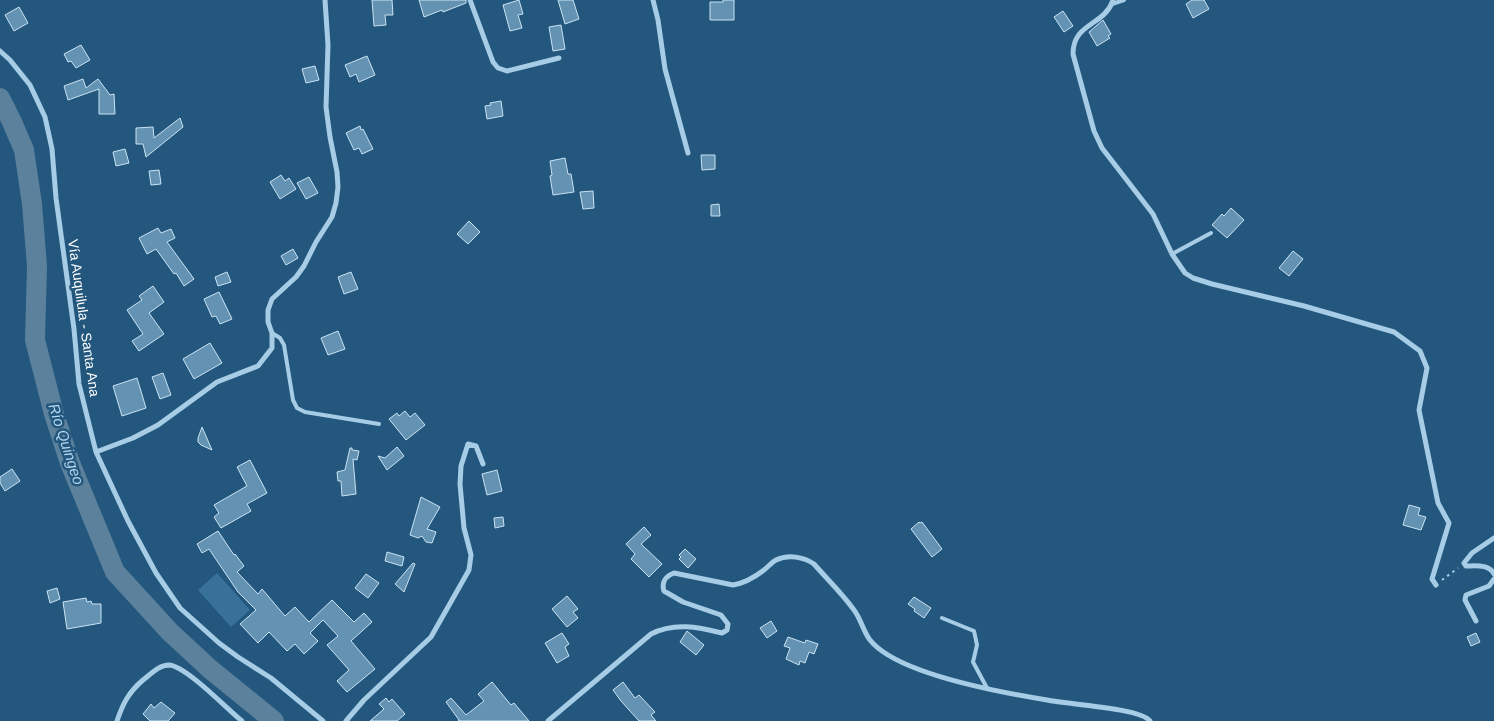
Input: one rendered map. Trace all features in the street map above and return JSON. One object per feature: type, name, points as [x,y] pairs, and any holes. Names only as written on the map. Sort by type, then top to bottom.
[{"type":"street","points":[[96,452],[133,438],[158,425],[217,382],[258,366],[272,348],[272,333],[268,322],[268,310],[272,299],[296,277],[312,253],[316,242],[332,217],[336,203],[337,172],[326,107],[328,45],[325,0]]},
{"type":"street","points":[[470,0],[493,62],[498,68],[507,71],[559,58]]},
{"type":"street","points":[[653,0],[665,69],[688,153]]},
{"type":"street","points":[[1112,2],[1104,14],[1079,32],[1073,45],[1073,54],[1094,130],[1102,148],[1153,214],[1172,254],[1185,273],[1193,278],[1212,284],[1304,306],[1394,332],[1420,351],[1427,368],[1419,410],[1438,503],[1449,523],[1432,579],[1436,585]]},
{"type":"street","name":"Vía Auquilula - Santa Ana","points":[[0,51],[10,60],[30,85],[46,117],[52,150],[56,198],[74,329],[79,384],[96,452],[128,521],[156,573],[180,608],[219,643],[271,678],[323,721]]},
{"type":"street","points":[[346,721],[364,700],[430,637],[469,570],[471,555],[464,528],[460,484],[461,466],[468,444],[476,446],[483,464]]},
{"type":"street","points":[[1494,538],[1472,553],[1464,563],[1466,566],[1486,567],[1493,570],[1494,574]]},
{"type":"street","points":[[551,721],[651,634],[663,628],[694,626],[722,633],[727,630],[728,624],[721,615],[683,602],[664,591],[662,586],[664,580],[669,575],[674,574],[732,585],[740,584],[756,576],[776,560],[787,557],[801,558],[814,564],[854,609],[869,639],[881,650],[908,666],[965,684],[1049,701],[1087,704],[1128,712],[1148,718],[1150,721]]},
{"type":"street","points":[[1476,621],[1465,600],[1466,595],[1489,586],[1494,579]]},
{"type":"street","points":[[117,721],[125,699],[136,686],[158,668],[168,665],[176,666],[190,676],[242,721]]},
{"type":"lane","points":[[1112,2],[1124,0]]},
{"type":"lane","points":[[1172,254],[1211,233]]},
{"type":"lane","points":[[272,333],[280,338],[284,344],[293,400],[297,408],[305,412],[379,424]]},
{"type":"lane","points":[[942,618],[974,631],[977,645],[973,662],[988,688]]},
{"type":"path","points":[[1436,585],[1464,563]]},
{"type":"shaded area","points":[[217,573],[250,610],[231,627],[198,590]]},
{"type":"building","points":[[372,0],[392,0],[393,15],[385,15],[386,25],[374,26]]},
{"type":"building","points":[[419,0],[466,0],[466,3],[424,17]]},
{"type":"building","points":[[519,0],[523,14],[518,15],[522,28],[510,31],[503,5]]},
{"type":"building","points":[[558,0],[573,0],[579,19],[565,24]]},
{"type":"building","points":[[723,0],[734,0],[734,20],[710,20],[710,2],[723,2]]},
{"type":"building","points":[[1192,0],[1204,0],[1209,9],[1193,18],[1186,4]]},
{"type":"building","points":[[19,7],[28,23],[14,31],[5,15]]},
{"type":"building","points":[[1063,11],[1073,26],[1064,32],[1054,17]]},
{"type":"building","points":[[1103,20],[1111,34],[1108,36],[1110,38],[1097,46],[1089,32]]},
{"type":"building","points":[[561,25],[565,49],[553,51],[549,27]]},
{"type":"building","points":[[81,45],[90,60],[76,68],[71,61],[68,62],[64,54]]},
{"type":"building","points":[[367,56],[375,75],[359,82],[356,74],[350,77],[345,65]]},
{"type":"building","points":[[315,66],[319,80],[306,83],[302,69]]},
{"type":"building","points":[[83,79],[86,88],[98,79],[110,95],[114,94],[115,114],[99,114],[99,89],[68,100],[64,86]]},
{"type":"building","points":[[501,101],[503,116],[487,119],[485,106]]},
{"type":"building","points":[[180,118],[183,127],[146,157],[143,144],[136,144],[136,128],[153,127],[154,138]]},
{"type":"building","points":[[360,126],[373,149],[362,154],[359,148],[354,150],[346,133]]},
{"type":"building","points":[[125,149],[129,163],[116,166],[113,152]]},
{"type":"building","points":[[701,155],[715,155],[715,169],[702,170]]},
{"type":"building","points":[[565,158],[568,174],[571,174],[574,192],[553,195],[550,161]]},
{"type":"building","points":[[159,170],[161,184],[151,185],[149,171]]},
{"type":"building","points":[[281,175],[285,181],[289,178],[296,189],[280,199],[270,182]]},
{"type":"building","points":[[309,177],[318,193],[306,199],[297,183]]},
{"type":"building","points":[[593,191],[594,208],[583,209],[580,192]]},
{"type":"building","points":[[719,204],[720,216],[711,216],[711,205]]},
{"type":"building","points":[[1231,208],[1244,220],[1227,238],[1212,225],[1222,214],[1224,216]]},
{"type":"building","points":[[469,221],[480,232],[468,244],[457,234]]},
{"type":"building","points":[[158,228],[161,233],[171,229],[175,238],[167,242],[194,279],[184,286],[156,249],[147,254],[139,238]]},
{"type":"building","points":[[293,249],[298,258],[286,265],[281,256]]},
{"type":"building","points":[[1293,251],[1303,259],[1289,276],[1279,268]]},
{"type":"building","points":[[227,272],[231,282],[218,286],[215,277]]},
{"type":"building","points":[[351,272],[358,289],[344,294],[338,277]]},
{"type":"building","points":[[153,286],[164,302],[149,313],[164,334],[139,351],[132,341],[143,334],[127,310],[142,300],[139,296]]},
{"type":"building","points":[[219,292],[232,319],[220,324],[216,316],[212,317],[204,299]]},
{"type":"building","points":[[338,331],[345,349],[328,355],[321,338]]},
{"type":"building","points":[[210,343],[222,363],[194,379],[183,359]]},
{"type":"building","points":[[163,373],[171,395],[160,399],[152,377]]},
{"type":"building","points":[[137,378],[146,408],[122,416],[113,386]]},
{"type":"building","points":[[405,411],[410,417],[415,413],[425,425],[406,440],[389,419],[397,413],[399,416]]},
{"type":"building","points":[[202,427],[212,450],[198,442]]},
{"type":"building","points":[[397,447],[404,456],[387,470],[378,456],[385,458]]},
{"type":"building","points":[[350,448],[359,451],[357,460],[353,459],[356,494],[342,496],[341,481],[338,481],[337,472],[345,470]]},
{"type":"building","points":[[250,460],[267,493],[247,504],[251,511],[221,528],[214,517],[219,513],[214,505],[247,486],[237,467]]},
{"type":"building","points":[[12,469],[20,481],[5,491],[0,483],[0,477]]},
{"type":"building","points":[[497,470],[502,491],[487,495],[482,474]]},
{"type":"building","points":[[421,497],[440,507],[427,529],[436,532],[432,543],[426,542],[422,536],[418,538],[410,535]]},
{"type":"building","points":[[1409,505],[1420,508],[1418,515],[1426,517],[1421,530],[1403,525]]},
{"type":"building","points":[[503,517],[504,526],[495,528],[494,518]]},
{"type":"building","points":[[919,522],[922,522],[942,549],[932,557],[911,529]]},
{"type":"building","points":[[644,527],[651,535],[641,544],[662,564],[649,577],[631,559],[635,554],[626,544]]},
{"type":"building","points":[[218,531],[244,566],[237,572],[258,594],[262,589],[285,616],[295,607],[309,622],[332,600],[354,622],[364,613],[372,622],[351,641],[375,669],[347,692],[337,681],[349,670],[327,645],[338,636],[323,620],[310,633],[318,641],[304,654],[295,644],[287,651],[269,632],[258,643],[240,624],[256,610],[238,592],[209,549],[202,553],[197,544]]},
{"type":"building","points":[[685,549],[696,559],[688,568],[679,559],[681,557],[679,555]]},
{"type":"building","points":[[387,552],[404,557],[402,566],[385,561]]},
{"type":"building","points":[[413,563],[415,564],[404,592],[395,584]]},
{"type":"building","points":[[366,574],[379,583],[368,598],[355,588]]},
{"type":"building","points":[[57,588],[60,599],[50,603],[47,591]]},
{"type":"building","points":[[567,596],[578,609],[573,612],[578,618],[567,627],[552,609]]},
{"type":"building","points":[[914,597],[931,608],[924,618],[908,604]]},
{"type":"building","points":[[86,598],[87,602],[91,601],[92,604],[101,604],[101,623],[67,629],[63,602]]},
{"type":"building","points":[[771,621],[777,631],[767,638],[760,628]]},
{"type":"building","points":[[687,631],[704,645],[696,655],[680,642]]},
{"type":"building","points":[[562,633],[569,644],[565,647],[569,656],[557,663],[545,643]]},
{"type":"building","points":[[1476,633],[1480,642],[1471,646],[1467,637]]},
{"type":"building","points":[[788,637],[805,643],[806,640],[818,644],[814,654],[809,652],[805,663],[800,661],[799,665],[786,659],[790,648],[784,646]]},
{"type":"building","points":[[492,682],[511,705],[514,703],[529,721],[458,721],[446,702],[451,698],[466,715],[484,701],[478,694]]},
{"type":"building","points":[[623,682],[635,698],[639,695],[655,712],[651,715],[656,721],[639,721],[621,701],[613,690]]},
{"type":"building","points":[[386,698],[389,702],[392,699],[405,714],[397,721],[370,721],[384,709],[379,704]]},
{"type":"building","points":[[161,702],[175,713],[168,721],[150,721],[143,714],[151,704],[154,708]]},
{"type":"waterway","name":"Río Quingeo","points":[[0,98],[24,150],[32,204],[37,266],[35,340],[54,414],[70,463],[115,572],[170,632],[210,669],[274,721]]}]
